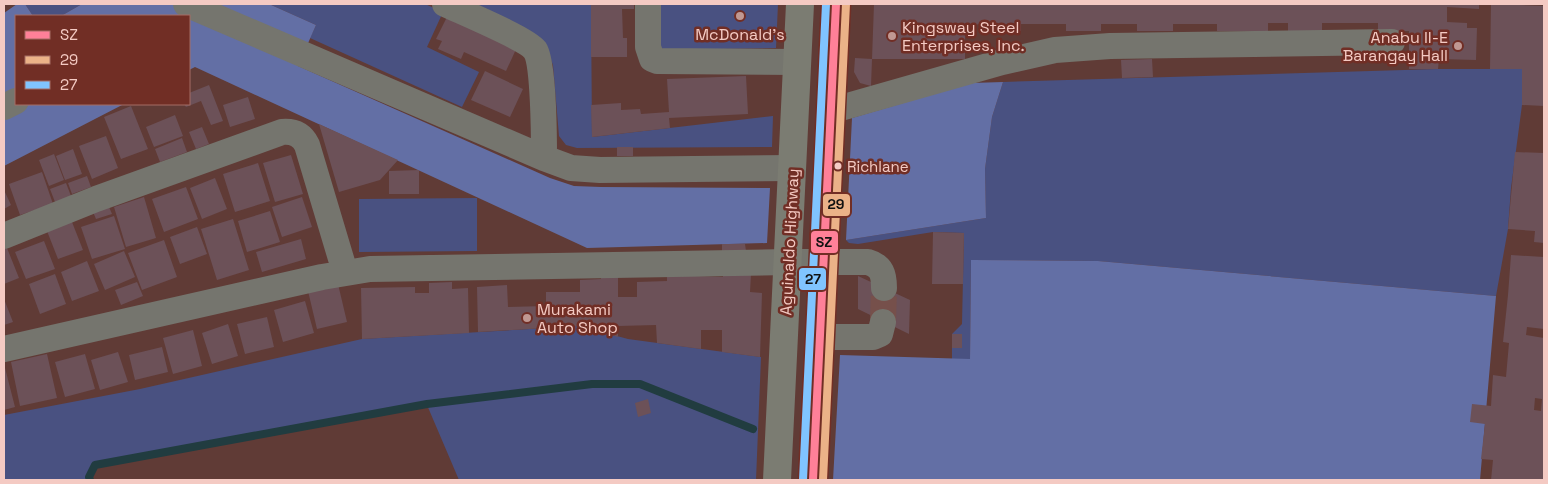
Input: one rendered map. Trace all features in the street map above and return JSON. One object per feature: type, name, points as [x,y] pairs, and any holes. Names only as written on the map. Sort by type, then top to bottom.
[{"type":"highway","name":"Aguinaldo Highway","points":[[778,480],[800,4]]},
{"type":"highway","points":[[813,480],[836,4]]},
{"type":"street","points":[[445,4],[521,40],[535,50],[540,66],[544,158]]},
{"type":"street","points":[[648,4],[648,47],[652,59],[657,61],[797,62]]},
{"type":"street","points":[[184,9],[571,168],[585,170],[792,168]]},
{"type":"street","points":[[830,111],[1002,62],[1055,50],[1110,46],[1392,42]]},
{"type":"street","points":[[4,108],[15,102]]},
{"type":"street","points":[[4,236],[96,199],[289,131],[304,139],[307,145],[345,272]]},
{"type":"street","points":[[4,349],[345,272],[395,267],[868,262],[880,267],[883,273],[884,288]]},
{"type":"street","points":[[820,337],[873,337],[880,334],[883,322]]},
{"type":"shaded area","points":[[17,4],[25,4],[32,15],[15,15],[15,105],[122,105],[4,166],[4,13]]},
{"type":"shaded area","points":[[25,4],[82,4],[63,15],[32,15]]},
{"type":"shaded area","points":[[82,4],[269,4],[316,25],[298,66],[550,178],[574,186],[770,188],[767,243],[587,248],[195,67],[190,70],[190,15],[63,15]]},
{"type":"shaded area","points":[[269,4],[425,4],[443,12],[427,47],[479,72],[462,107],[310,38],[316,25]]},
{"type":"shaded area","points":[[468,4],[591,4],[592,137],[773,116],[772,147],[577,148],[566,145],[559,136],[553,65],[545,45]]},
{"type":"shaded area","points":[[657,4],[778,4],[776,48],[658,50]]},
{"type":"shaded area","points":[[1438,69],[1522,69],[1522,105],[1511,188],[1508,229],[1496,296],[1098,261],[971,260],[970,359],[952,359],[952,334],[962,324],[964,233],[933,232],[858,244],[849,243],[846,240],[986,218],[985,169],[992,117],[1003,82]]},
{"type":"shaded area","points":[[1003,82],[992,117],[985,169],[986,218],[846,240],[852,118],[971,83]]},
{"type":"shaded area","points":[[477,198],[477,251],[359,252],[359,199]]},
{"type":"shaded area","points":[[971,260],[1098,261],[1496,296],[1480,480],[833,480],[840,355],[970,359]]},
{"type":"shaded area","points":[[580,326],[628,339],[761,357],[756,480],[459,480],[427,405],[95,465],[89,477],[90,480],[4,480],[4,415],[140,389],[362,339]]},
{"type":"building","points":[[591,4],[634,4],[634,9],[622,9],[623,38],[627,38],[627,57],[591,57]]},
{"type":"building","points":[[874,4],[1479,4],[1479,9],[1447,7],[1447,22],[1467,23],[1467,28],[1477,28],[1476,60],[1439,59],[1438,69],[1409,69],[1409,31],[1378,31],[1378,23],[1322,23],[1322,31],[1288,31],[1288,23],[1268,23],[1268,34],[1250,31],[1217,31],[1217,24],[1173,24],[1173,31],[1137,31],[1137,24],[1101,24],[1101,31],[1066,31],[1066,24],[1021,24],[1021,31],[987,31],[987,24],[965,25],[965,59],[872,59]]},
{"type":"building","points":[[1491,4],[1544,6],[1544,106],[1522,105],[1522,69],[1490,69]]},
{"type":"building","points":[[449,13],[518,45],[506,71],[464,52],[461,59],[438,49],[442,41],[436,39]]},
{"type":"building","points":[[855,58],[872,59],[871,86],[860,83],[854,72]]},
{"type":"building","points":[[1152,59],[1153,77],[1122,78],[1121,60]]},
{"type":"building","points":[[485,71],[523,89],[510,117],[471,100]]},
{"type":"building","points":[[746,76],[748,114],[669,118],[670,128],[592,137],[591,105],[621,103],[621,110],[640,109],[641,114],[669,112],[667,79]]},
{"type":"building","points":[[209,85],[223,121],[211,125],[201,101],[186,107],[185,105],[190,105],[190,93]]},
{"type":"building","points":[[248,97],[255,119],[230,127],[223,105]]},
{"type":"building","points":[[131,106],[148,149],[121,159],[104,117]]},
{"type":"building","points":[[175,115],[183,136],[154,147],[146,127]]},
{"type":"building","points":[[319,124],[398,160],[380,180],[339,192]]},
{"type":"building","points":[[202,127],[209,144],[196,149],[189,132]]},
{"type":"building","points":[[106,136],[118,168],[92,179],[79,146]]},
{"type":"building","points":[[182,138],[187,152],[160,162],[155,149]]},
{"type":"building","points":[[617,147],[633,147],[633,156],[617,156]]},
{"type":"building","points":[[73,149],[82,174],[65,180],[56,156]]},
{"type":"building","points":[[1515,152],[1544,153],[1544,243],[1534,242],[1535,231],[1508,229]]},
{"type":"building","points":[[54,154],[64,180],[49,186],[39,160]]},
{"type":"building","points":[[291,155],[303,194],[275,202],[263,163]]},
{"type":"building","points":[[258,163],[270,201],[235,212],[223,174]]},
{"type":"building","points":[[419,170],[419,194],[389,194],[389,171]]},
{"type":"building","points":[[42,172],[53,204],[20,215],[9,184]]},
{"type":"building","points":[[87,176],[91,187],[72,194],[68,183]]},
{"type":"building","points":[[215,178],[227,209],[202,219],[190,188]]},
{"type":"building","points":[[66,183],[71,196],[55,202],[50,189]]},
{"type":"building","points":[[186,187],[198,219],[164,232],[152,199]]},
{"type":"building","points":[[4,190],[11,205],[4,209]]},
{"type":"building","points":[[144,197],[156,238],[126,247],[114,207]]},
{"type":"building","points":[[302,197],[312,227],[282,237],[272,207]]},
{"type":"building","points":[[107,202],[112,214],[96,219],[91,207]]},
{"type":"building","points":[[270,211],[280,242],[247,252],[238,221]]},
{"type":"building","points":[[114,216],[125,249],[92,259],[81,227]]},
{"type":"building","points":[[233,219],[249,270],[217,280],[201,229]]},
{"type":"building","points":[[72,222],[83,250],[58,259],[47,231]]},
{"type":"building","points":[[197,227],[207,254],[180,264],[170,237]]},
{"type":"building","points":[[933,232],[964,233],[963,284],[932,284]]},
{"type":"building","points":[[301,239],[306,259],[262,272],[256,252]]},
{"type":"building","points":[[164,240],[177,277],[142,290],[128,253]]},
{"type":"building","points":[[44,241],[55,269],[26,279],[15,252]]},
{"type":"building","points":[[722,244],[745,244],[746,251],[722,251]]},
{"type":"building","points":[[7,248],[19,278],[4,284],[4,249]]},
{"type":"building","points":[[124,251],[135,277],[105,290],[94,264]]},
{"type":"building","points":[[1511,255],[1544,257],[1544,329],[1527,327],[1526,335],[1544,338],[1544,480],[1491,480],[1493,460],[1481,459],[1485,424],[1470,422],[1472,404],[1491,406],[1493,375],[1506,377],[1509,343],[1503,342]],"holes":[[[1535,398],[1542,399],[1541,411],[1534,410]]]},
{"type":"building","points":[[87,261],[99,291],[72,301],[61,272]]},
{"type":"building","points":[[723,273],[751,274],[750,292],[762,293],[760,357],[722,352],[722,330],[701,330],[701,349],[657,343],[656,325],[618,326],[618,337],[580,326],[478,332],[477,287],[507,285],[508,307],[546,306],[546,292],[580,292],[580,280],[618,277],[618,297],[637,297],[637,282],[667,281],[667,275],[723,277]]},
{"type":"building","points":[[55,274],[66,304],[40,314],[29,284]]},
{"type":"building","points":[[858,276],[910,300],[909,334],[858,309]]},
{"type":"building","points":[[137,282],[143,296],[121,305],[115,290]]},
{"type":"building","points":[[452,282],[452,289],[468,288],[469,333],[362,339],[361,288],[415,287],[415,293],[429,293],[429,283]]},
{"type":"building","points":[[338,284],[347,322],[317,329],[308,291]]},
{"type":"building","points":[[4,299],[13,322],[4,325]]},
{"type":"building","points":[[305,301],[314,333],[283,342],[274,310]]},
{"type":"building","points":[[267,317],[274,347],[245,354],[237,324]]},
{"type":"building","points":[[228,324],[238,356],[212,364],[202,333]]},
{"type":"building","points":[[193,330],[202,366],[173,374],[163,338]]},
{"type":"building","points":[[952,334],[962,334],[962,348],[952,348]]},
{"type":"building","points":[[162,347],[168,372],[135,380],[129,355]]},
{"type":"building","points":[[118,352],[128,382],[100,390],[91,360]]},
{"type":"building","points":[[47,354],[57,398],[20,406],[11,362]]},
{"type":"building","points":[[85,354],[95,389],[65,397],[55,362]]},
{"type":"building","points":[[4,364],[15,407],[4,410]]},
{"type":"building","points":[[648,399],[651,413],[638,417],[635,403]]},
{"type":"waterway","points":[[90,480],[89,477],[95,465],[427,404],[592,384],[640,384],[753,429]]},
{"type":"tunnel","points":[[883,322],[884,288]]},
{"type":"transit line","name":"27","points":[[803,480],[826,4]]},
{"type":"transit line","name":"SZ","points":[[813,480],[836,4]]},
{"type":"transit line","name":"29","points":[[823,480],[846,4]]},
{"type":"place","name":"McDonald's","points":[[740,16]]},
{"type":"place","name":"Kingsway Steel Enterprises, Inc.","points":[[892,36]]},
{"type":"place","name":"Anabu II-E Barangay Hall","points":[[1458,46]]},
{"type":"place","name":"Richlane","points":[[838,166]]},
{"type":"place","name":"Murakami Auto Shop","points":[[527,318]]}]
